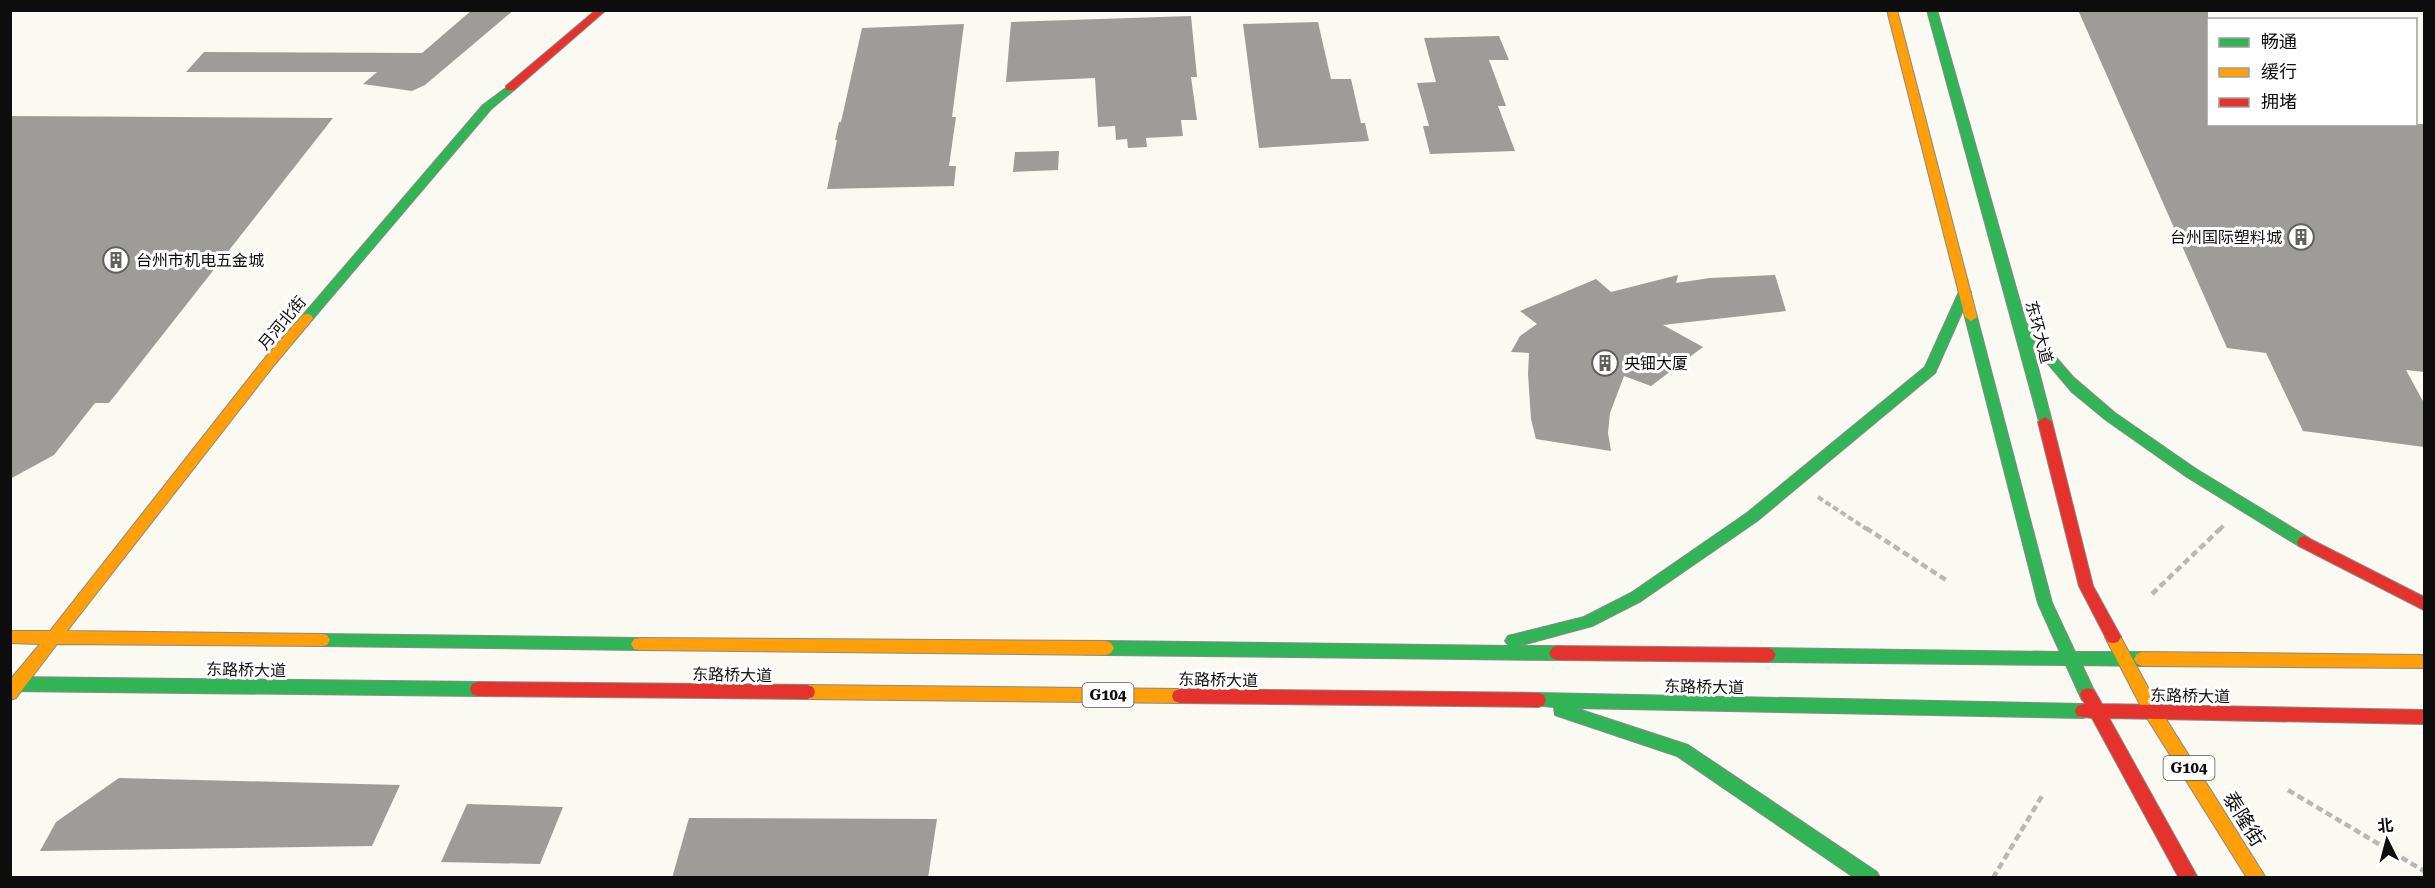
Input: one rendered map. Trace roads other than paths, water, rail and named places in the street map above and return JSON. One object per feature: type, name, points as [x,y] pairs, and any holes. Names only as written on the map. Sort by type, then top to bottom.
[{"type":"main road","name":"月河北街","points":[[13,687],[270,361],[487,107],[602,10]]},
{"type":"main road","points":[[1892,10],[2035,572],[2045,603],[2069,658],[2121,758],[2189,878]]},
{"type":"main road","name":"东环大道","points":[[1932,10],[2019,321],[2086,586],[2122,658]]},
{"type":"main road","points":[[1475,651],[1587,622],[1636,597],[1752,517],[1930,370],[1965,292]]},
{"type":"main road","points":[[2019,321],[2083,395],[2152,446],[2216,489],[2310,546],[2424,604]]},
{"type":"main road","name":"东路桥大道","points":[[10,637],[2424,662]]},
{"type":"main road","name":"泰隆街","points":[[2122,658],[2153,713],[2257,878]]},
{"type":"main road","name":"东路桥大道","points":[[13,687],[1528,700],[2424,717]]},
{"type":"main road","points":[[1528,700],[1682,750],[1871,878]]},
{"type":"place","name":"台州国际塑料城","points":[[2301,237]]},
{"type":"place","name":"台州市机电五金城","points":[[116,260]]},
{"type":"place","name":"央钿大厦","points":[[1605,363]]}]
